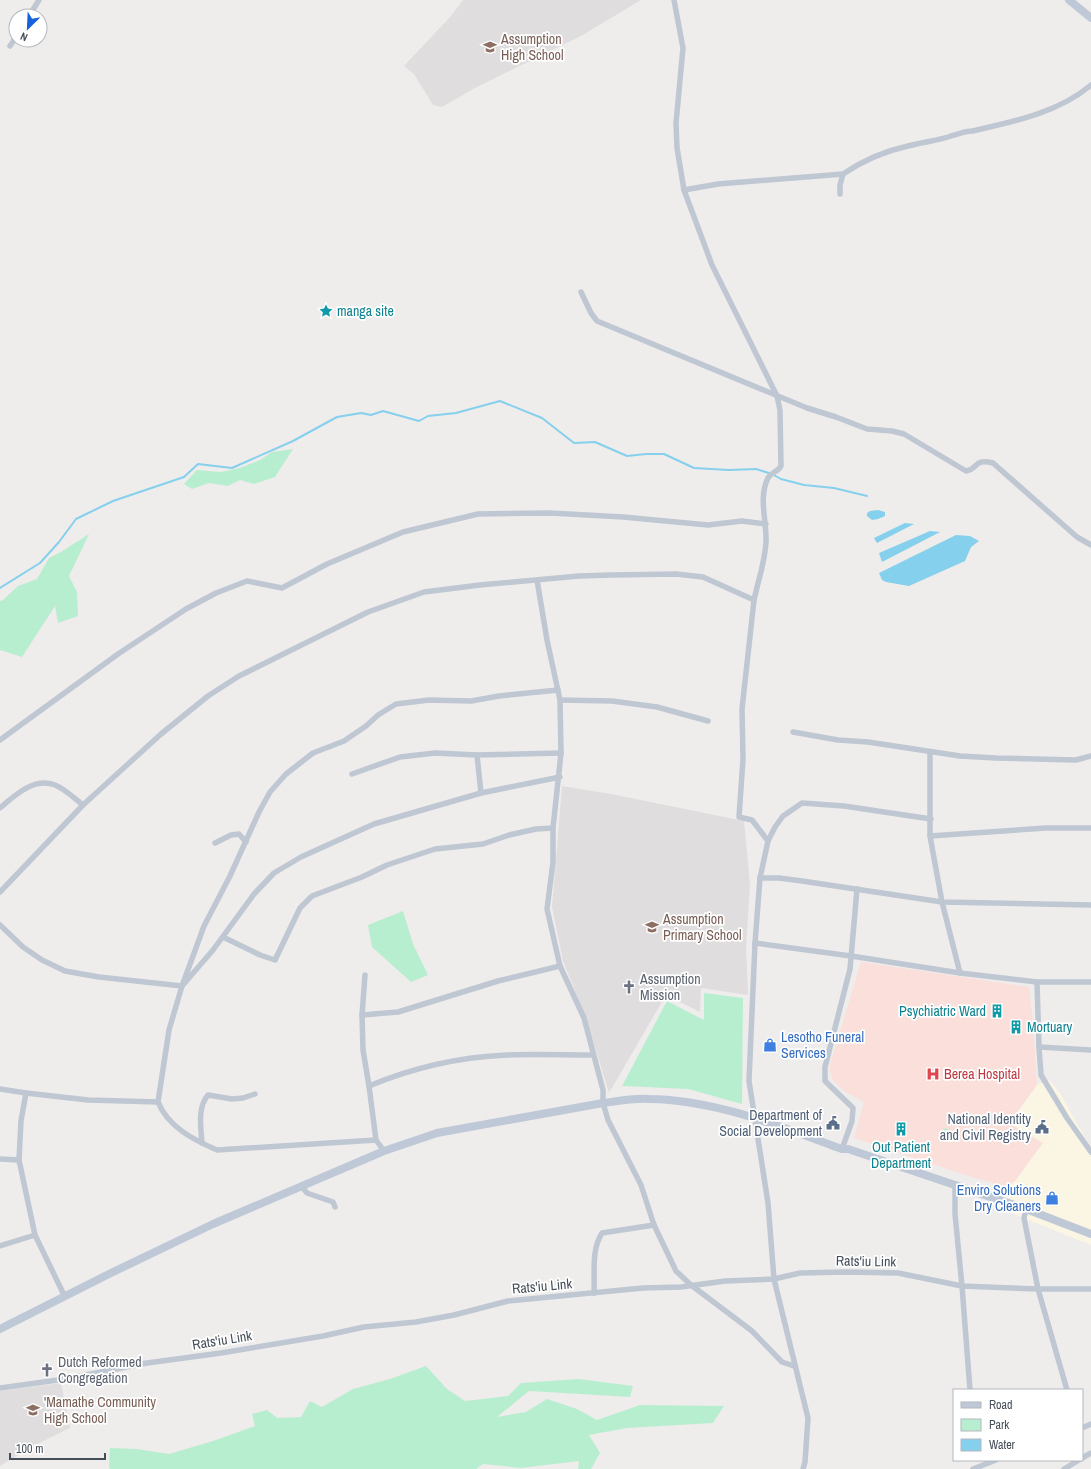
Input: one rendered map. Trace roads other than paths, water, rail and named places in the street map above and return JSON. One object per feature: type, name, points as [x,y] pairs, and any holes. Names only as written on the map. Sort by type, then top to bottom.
[{"type":"main road","points":[[1069,0],[1091,18]]},
{"type":"main road","points":[[0,1329],[112,1272],[212,1224],[384,1151],[437,1133],[603,1103],[648,1098],[713,1106],[755,1118],[842,1149],[848,1149],[954,1184],[1091,1234]]},
{"type":"street","points":[[674,0],[683,48],[676,123],[677,148],[684,190],[712,265],[777,396],[780,410],[781,466],[780,470],[768,477],[764,492],[763,514],[766,524],[766,544],[754,600],[742,709],[742,759],[739,817],[752,820],[768,841]]},
{"type":"street","points":[[684,190],[718,184],[843,174],[871,159],[907,146],[966,131],[1017,121],[1081,94],[1091,85]]},
{"type":"street","points":[[840,194],[840,185],[843,174]]},
{"type":"street","points":[[582,292],[591,313],[597,321],[777,396],[867,429],[892,431],[904,434],[966,471],[970,470],[979,462],[984,461],[993,463],[1071,533],[1091,545]]},
{"type":"street","points":[[0,740],[118,654],[186,609],[216,593],[247,581],[282,588],[327,564],[403,532],[478,514],[550,512],[708,525],[742,521],[766,524]]},
{"type":"street","points":[[0,892],[83,805],[161,734],[208,696],[239,676],[368,612],[424,592],[585,576],[676,574],[703,577],[754,600]]},
{"type":"street","points":[[537,580],[546,640],[560,700],[560,777],[553,828],[553,862],[548,909],[560,966],[584,1018],[603,1090],[603,1103],[608,1120],[641,1185],[654,1225],[676,1271],[691,1285],[752,1331],[782,1362],[794,1366]]},
{"type":"street","points":[[376,1140],[217,1150],[198,1142],[177,1127],[162,1111],[158,1102],[169,1030],[182,986],[204,926],[270,792],[286,774],[314,753],[344,741],[366,726],[378,715],[396,704],[429,700],[471,701],[498,696],[558,690]]},
{"type":"street","points":[[560,700],[612,701],[657,708],[708,721]]},
{"type":"street","points":[[793,732],[838,740],[868,742],[930,752],[998,759],[1076,760],[1091,756]]},
{"type":"street","points":[[930,752],[930,836],[942,902],[960,973]]},
{"type":"street","points":[[352,774],[400,757],[435,754],[477,755],[561,753]]},
{"type":"street","points":[[477,755],[481,793]]},
{"type":"street","points":[[182,986],[223,936],[254,894],[274,873],[301,857],[374,824],[481,793],[560,777]]},
{"type":"street","points":[[0,808],[28,787],[42,782],[60,787],[83,805]]},
{"type":"street","points":[[803,1469],[805,1462],[808,1418],[794,1366],[774,1279],[768,1203],[749,1081],[755,944],[760,878],[768,841],[775,827],[783,816],[802,803],[844,806],[930,819]]},
{"type":"street","points":[[223,936],[260,956],[275,960],[300,908],[312,896],[362,877],[387,865],[435,849],[483,844],[509,835],[536,829],[553,828]]},
{"type":"street","points":[[930,836],[1046,828],[1091,828]]},
{"type":"street","points":[[215,843],[231,835],[239,834],[246,842]]},
{"type":"street","points":[[760,878],[779,878],[942,902],[1091,905]]},
{"type":"street","points":[[842,1149],[852,1121],[853,1108],[825,1081],[824,1067],[850,969],[857,889]]},
{"type":"street","points":[[0,925],[23,947],[65,971],[99,977],[182,986]]},
{"type":"street","points":[[755,944],[851,956],[960,973],[1037,982],[1091,982]]},
{"type":"street","points":[[362,1015],[398,1012],[498,981],[560,966]]},
{"type":"street","points":[[365,975],[362,1015],[363,1050],[376,1140],[384,1151]]},
{"type":"street","points":[[1037,982],[1038,1047],[1041,1074],[1067,1118],[1091,1152]]},
{"type":"street","points":[[1038,1047],[1091,1050]]},
{"type":"street","points":[[369,1086],[430,1066],[450,1062],[506,1055],[593,1055]]},
{"type":"street","points":[[0,1089],[108,1102],[158,1102]]},
{"type":"street","points":[[26,1093],[21,1121],[19,1160],[34,1235],[65,1296]]},
{"type":"street","points":[[202,1144],[201,1113],[203,1102],[208,1095],[232,1099],[243,1098],[255,1094]]},
{"type":"street","points":[[0,1159],[19,1160]]},
{"type":"street","points":[[954,1184],[955,1214],[970,1389]]},
{"type":"street","points":[[302,1187],[307,1193],[333,1202],[335,1207]]},
{"type":"street","points":[[1026,1209],[1024,1218],[1038,1289],[1067,1389]]},
{"type":"street","points":[[594,1293],[595,1249],[598,1238],[602,1233],[654,1225]]},
{"type":"street","points":[[0,1246],[34,1235]]},
{"type":"street","name":"Rats'iu Link","points":[[0,1388],[65,1379],[147,1363],[252,1348],[323,1336],[364,1327],[416,1322],[454,1315],[508,1301],[643,1288],[682,1287],[725,1281],[774,1279],[800,1273],[891,1273],[962,1286],[1038,1289],[1091,1289]]},
{"type":"street","points":[[975,1468],[993,1461]]},
{"type":"street","points":[[1064,1469],[1078,1461]]},
{"type":"water","points":[[878,510],[885,512],[885,516],[872,520],[867,516],[867,513],[870,511]]},
{"type":"water","points":[[905,523],[914,524],[877,543],[874,538]]},
{"type":"water","points":[[930,531],[940,532],[882,562],[879,553]]},
{"type":"water","points":[[956,535],[970,536],[979,541],[971,547],[965,561],[909,586],[882,580],[879,573]]},
{"type":"waterway","points":[[0,588],[40,563],[59,542],[76,519],[113,501],[184,477],[198,464],[232,468],[293,441],[337,417],[361,413],[371,415],[383,411],[419,421],[428,416],[456,413],[500,401],[542,418],[574,443],[595,442],[627,456],[664,454],[694,468],[729,470],[756,469],[772,474],[781,479],[804,485],[834,488],[867,496]]},
{"type":"place","name":"Assumption High School","points":[[490,47]]},
{"type":"place","name":"manga site","points":[[326,311]]},
{"type":"place","name":"Assumption Primary School","points":[[652,927]]},
{"type":"place","name":"Assumption Mission","points":[[629,987]]},
{"type":"place","name":"Psychiatric Ward","points":[[997,1011]]},
{"type":"place","name":"Mortuary","points":[[1016,1027]]},
{"type":"place","name":"Lesotho Funeral Services","points":[[770,1045]]},
{"type":"place","name":"Berea Hospital","points":[[933,1074]]},
{"type":"place","name":"Department of Social Development","points":[[833,1123]]},
{"type":"place","name":"National Identity and Civil Registry","points":[[1042,1127]]},
{"type":"place","name":"Out Patient Department","points":[[901,1129]]},
{"type":"place","name":"Enviro Solutions Dry Cleaners","points":[[1052,1198]]},
{"type":"place","name":"Dutch Reformed Congregation","points":[[47,1370]]},
{"type":"place","name":"'Mamathe Community High School","points":[[33,1410]]}]
